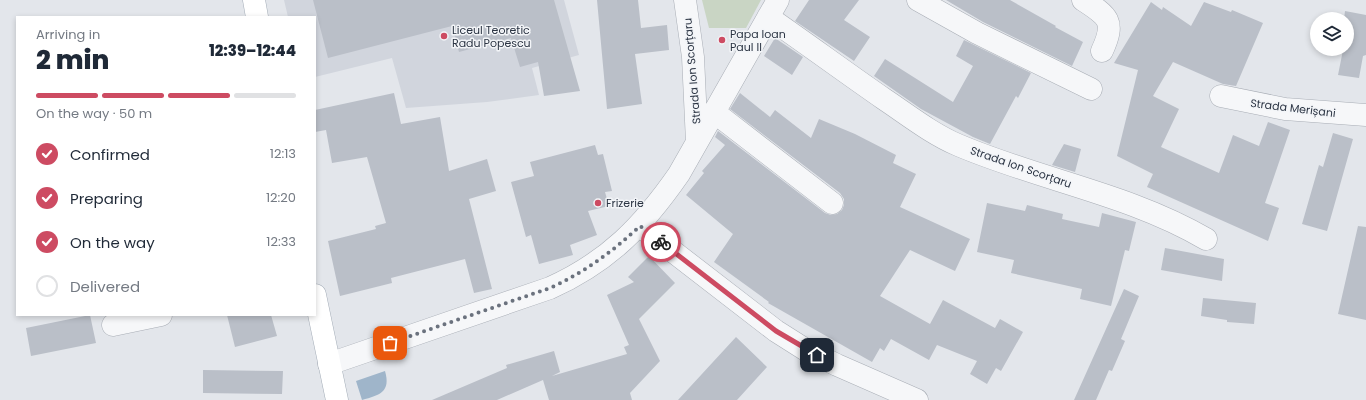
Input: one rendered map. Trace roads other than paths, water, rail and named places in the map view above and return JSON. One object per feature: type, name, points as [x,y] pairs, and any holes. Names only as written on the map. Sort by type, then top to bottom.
[{"type":"main road","points":[[254,0],[257,16]]},
{"type":"main road","points":[[316,300],[337,400]]},
{"type":"street","name":"Strada Ion Scorțaru","points":[[685,0],[693,57],[697,142]]},
{"type":"street","points":[[918,0],[977,33],[1091,89]]},
{"type":"street","points":[[1083,0],[1099,11],[1107,20],[1110,29],[1109,36],[1102,50]]},
{"type":"street","name":"Strada Ion Scorțaru","points":[[329,364],[550,288],[574,277],[599,262],[640,226],[661,200],[697,142],[773,8],[917,121],[956,144],[1001,162],[1118,199],[1182,225],[1206,240]]},
{"type":"street","name":"Strada Merișani","points":[[1221,96],[1285,109],[1366,115]]},
{"type":"street","points":[[714,112],[832,203]]},
{"type":"street","points":[[640,226],[776,331],[806,350],[917,400]]},
{"type":"street","points":[[113,325],[156,316]]},
{"type":"water","points":[[385,371],[386,384],[382,392],[362,400],[356,381]]},
{"type":"place","name":"Liceul Teoretic Radu Popescu","points":[[444,36]]},
{"type":"place","name":"Papa Ioan Paul II","points":[[722,40]]},
{"type":"place","name":"Frizerie","points":[[598,203]]}]
